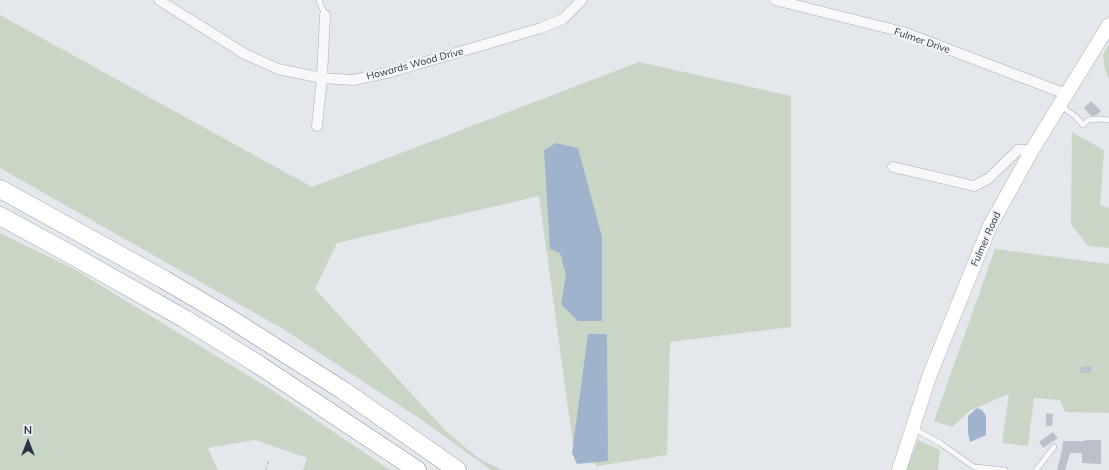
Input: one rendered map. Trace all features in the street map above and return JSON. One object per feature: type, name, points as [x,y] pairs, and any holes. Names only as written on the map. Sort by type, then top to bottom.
[{"type":"highway","points":[[0,189],[163,279],[226,316],[344,391],[456,470]]},
{"type":"highway","points":[[0,216],[68,252],[185,319],[272,373],[417,470]]},
{"type":"street","name":"Howards Wood Drive","points":[[159,0],[245,54],[278,69],[322,78],[353,80],[391,72],[541,28],[563,19],[582,0]]},
{"type":"street","name":"Fulmer Drive","points":[[775,0],[903,32],[1063,99]]},
{"type":"street","points":[[317,126],[322,78],[325,15]]},
{"type":"street","name":"Fulmer Road","points":[[900,470],[930,374],[990,226],[1032,150],[1109,25]]},
{"type":"street","points":[[893,167],[974,186],[988,179],[1018,150],[1032,150]]},
{"type":"lane","points":[[319,0],[325,15]]},
{"type":"lane","points":[[1063,99],[1083,125],[1088,120],[1109,120]]},
{"type":"lane","points":[[912,428],[924,433],[940,443],[974,467],[1005,470]]},
{"type":"lane","points":[[1036,470],[1054,447]]},
{"type":"path","points":[[266,470],[269,459]]},
{"type":"green space","points":[[0,15],[312,187],[639,62],[791,96],[791,327],[670,342],[667,455],[597,466],[573,444],[539,196],[337,243],[315,289],[445,430],[478,458],[502,470],[491,470],[419,418],[283,329],[0,168]]},
{"type":"green space","points":[[1109,44],[1109,79],[1105,70],[1103,55]]},
{"type":"green space","points":[[1072,132],[1104,150],[1100,205],[1109,208],[1109,248],[1088,246],[1071,224]]},
{"type":"green space","points":[[0,233],[74,269],[270,389],[390,470],[303,470],[307,458],[255,440],[208,448],[218,470],[0,470]]},
{"type":"green space","points":[[995,249],[1109,264],[1109,413],[1065,412],[1060,400],[1034,398],[1028,446],[1002,443],[1009,394],[971,410],[952,427],[934,421]]},
{"type":"green space","points":[[918,440],[940,450],[938,470],[906,470]]},
{"type":"water","points":[[556,143],[578,148],[602,237],[602,321],[578,321],[561,304],[566,275],[560,253],[550,249],[544,150]]},
{"type":"water","points":[[588,334],[607,334],[608,461],[577,464],[572,453]]},
{"type":"water","points":[[977,408],[982,410],[986,416],[986,435],[970,442],[968,433],[968,416]]},
{"type":"building","points":[[1091,101],[1101,111],[1097,115],[1091,116],[1084,108]]},
{"type":"building","points":[[1091,366],[1091,373],[1080,373],[1081,367]]},
{"type":"building","points":[[1046,413],[1053,414],[1052,426],[1046,426]]},
{"type":"building","points":[[1053,432],[1058,438],[1043,448],[1039,442]]},
{"type":"building","points":[[1101,440],[1101,464],[1082,463],[1082,453],[1070,453],[1065,470],[1057,470],[1063,441]]}]
